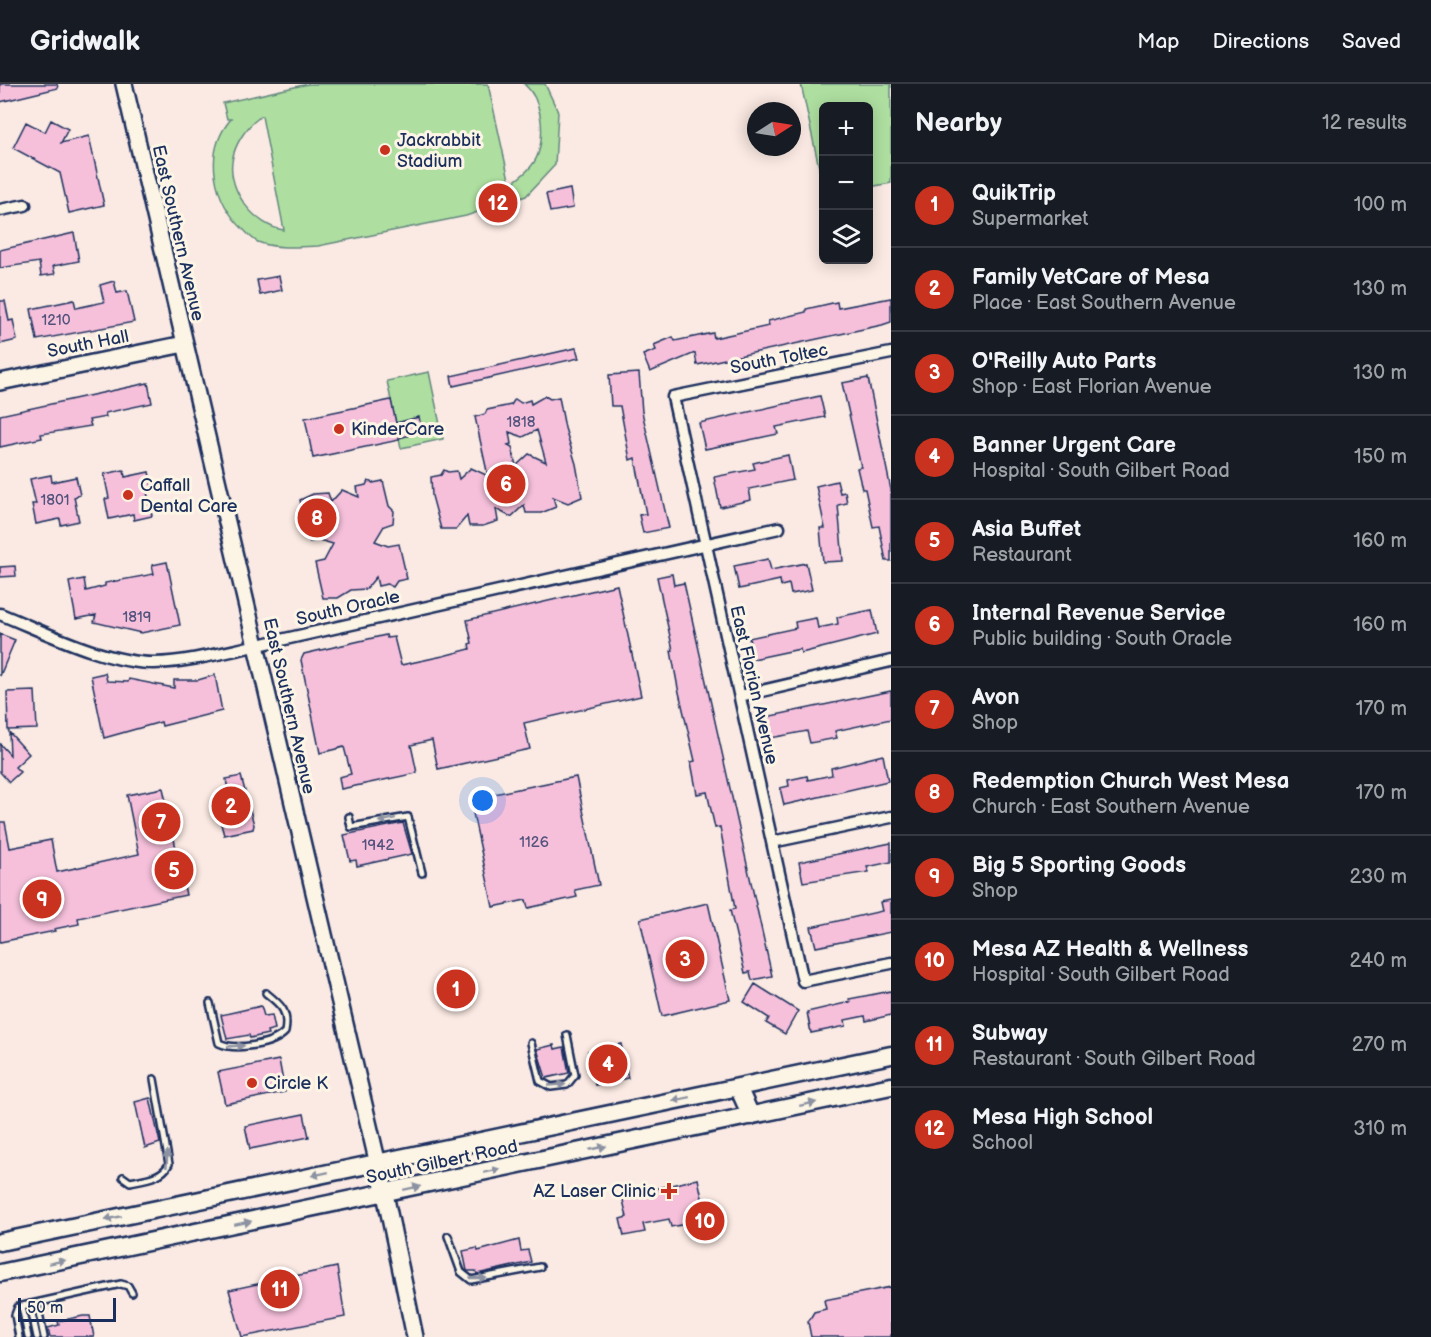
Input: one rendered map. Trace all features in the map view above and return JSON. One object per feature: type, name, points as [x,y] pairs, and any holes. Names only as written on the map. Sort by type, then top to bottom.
[{"type":"main road","name":"East Southern Avenue","points":[[124,84],[254,646],[385,1194],[415,1337]]},
{"type":"main road","name":"South Hall","points":[[0,382],[184,344]]},
{"type":"main road","name":"South Gilbert Road","points":[[0,1242],[891,1055]]},
{"type":"main road","name":"South Gilbert Road","points":[[0,1274],[891,1086]]},
{"type":"main road","points":[[738,1087],[751,1116]]},
{"type":"street","points":[[0,210],[25,205]]},
{"type":"street","name":"South Toltec","points":[[673,397],[891,353]]},
{"type":"street","name":"East Florian Avenue","points":[[673,397],[803,981],[891,963]]},
{"type":"street","name":"South Oracle","points":[[0,614],[83,647],[135,661],[153,663],[190,659],[779,528]]},
{"type":"street","points":[[740,696],[891,661]]},
{"type":"street","points":[[772,842],[891,817]]},
{"type":"lane","points":[[349,817],[351,827],[408,817],[422,873]]},
{"type":"lane","points":[[210,1003],[219,1042],[234,1048],[277,1038],[285,1032],[287,1013],[282,1005],[266,993]]},
{"type":"lane","points":[[531,1043],[540,1081],[551,1087],[567,1085],[575,1075],[567,1035]]},
{"type":"lane","points":[[123,1178],[130,1182],[155,1176],[166,1169],[169,1164],[154,1078]]},
{"type":"lane","points":[[448,1236],[461,1272],[471,1280],[540,1267]]},
{"type":"lane","points":[[20,1337],[15,1310],[21,1306],[121,1284],[128,1286],[132,1293]]},
{"type":"lane","points":[[33,1303],[37,1337]]},
{"type":"lane","points":[[33,1303],[44,1337]]},
{"type":"lane","points":[[21,1306],[28,1337]]},
{"type":"green space","name":"Jackrabbit Stadium","points":[[308,84],[488,84],[510,184],[530,167],[536,159],[540,145],[541,126],[538,107],[535,98],[524,84],[545,84],[558,112],[555,165],[526,196],[466,216],[318,246],[272,246],[258,242],[249,235],[234,219],[219,192],[214,162],[222,132],[231,119],[227,119],[223,103]],"holes":[[[262,116],[284,230],[263,222],[254,214],[239,195],[234,184],[232,162],[238,142],[251,125]]]},
{"type":"green space","points":[[801,84],[891,84],[891,183],[873,186],[873,102],[819,102],[819,167]]},
{"type":"green space","points":[[429,372],[443,439],[401,448],[387,381]]},
{"type":"building","points":[[0,84],[57,84],[58,88],[0,102]]},
{"type":"building","points":[[51,120],[68,129],[61,143],[89,136],[104,205],[69,213],[60,173],[13,148],[26,122],[45,132]]},
{"type":"building","points":[[570,189],[573,208],[550,212],[546,194]]},
{"type":"building","points":[[74,233],[79,261],[53,266],[55,274],[41,276],[39,262],[0,268],[0,250]]},
{"type":"building","points":[[279,276],[282,290],[260,295],[257,280]]},
{"type":"building","points":[[114,281],[117,293],[127,291],[134,322],[37,340],[31,309],[74,300],[76,308],[104,302],[100,285]]},
{"type":"building","points":[[891,298],[891,322],[882,325],[697,365],[695,353],[650,372],[643,355],[656,350],[654,345],[673,337],[675,341],[713,333],[714,338],[769,326],[768,321],[806,312],[806,309],[837,302],[838,308]]},
{"type":"building","points":[[0,301],[5,301],[9,321],[13,320],[17,340],[0,344]]},
{"type":"building","points":[[576,348],[579,358],[453,386],[451,376]]},
{"type":"building","points":[[639,373],[642,412],[669,528],[643,533],[639,515],[646,514],[635,458],[630,460],[620,406],[611,406],[609,375]]},
{"type":"building","points":[[868,378],[891,490],[891,561],[886,561],[879,526],[873,527],[865,489],[862,489],[857,468],[861,467],[842,383]]},
{"type":"building","points":[[148,383],[152,403],[105,413],[106,417],[89,420],[91,426],[41,434],[42,438],[0,447],[0,415]]},
{"type":"building","points":[[545,396],[550,399],[559,397],[582,497],[568,503],[553,497],[556,507],[541,513],[526,513],[524,505],[511,517],[496,509],[498,521],[483,526],[469,526],[467,516],[456,529],[441,529],[432,496],[431,477],[441,475],[444,470],[457,471],[459,479],[471,468],[488,476],[475,417],[485,414],[487,410],[511,405],[515,399],[521,403],[530,400],[531,404]],"holes":[[[537,430],[546,462],[529,454],[516,466],[512,447],[508,445],[511,444],[509,432],[523,437]]]},
{"type":"building","points":[[820,396],[825,417],[776,427],[778,434],[705,449],[699,423]]},
{"type":"building","points":[[391,400],[396,423],[419,417],[422,432],[399,438],[399,440],[313,458],[305,418]]},
{"type":"building","points":[[788,455],[793,480],[749,489],[751,500],[720,507],[714,477],[755,469],[753,463]]},
{"type":"building","name":"Caffall Dental Care","points":[[124,470],[125,477],[149,472],[153,490],[147,492],[152,516],[134,520],[133,514],[109,519],[105,499],[109,498],[104,474]]},
{"type":"building","points":[[51,475],[52,482],[76,477],[80,495],[74,497],[79,521],[61,525],[60,519],[36,524],[32,504],[36,504],[30,479]]},
{"type":"building","points":[[368,481],[373,483],[383,481],[389,506],[394,511],[393,523],[384,526],[375,541],[388,546],[399,544],[407,579],[397,581],[393,587],[387,584],[378,586],[376,577],[366,589],[351,590],[338,598],[323,598],[315,563],[324,561],[333,544],[319,540],[310,542],[305,532],[306,526],[300,500],[313,494],[328,493],[331,502],[342,490],[359,497],[357,487],[366,485]]},
{"type":"building","points":[[837,481],[840,493],[845,492],[847,503],[838,505],[843,561],[823,562],[820,528],[825,528],[816,486]]},
{"type":"building","points":[[768,559],[771,570],[806,563],[812,590],[791,594],[789,584],[781,586],[780,580],[739,589],[734,566]]},
{"type":"building","points":[[167,562],[180,625],[141,633],[94,622],[96,615],[76,619],[69,582],[84,579],[86,591],[105,586],[105,583],[154,574],[152,565]]},
{"type":"building","points":[[15,566],[16,576],[0,577],[0,567]]},
{"type":"building","points":[[672,574],[674,585],[684,583],[772,976],[752,980],[750,972],[745,973],[730,910],[735,909],[720,827],[715,828],[707,792],[697,794],[691,762],[695,761],[678,688],[671,651],[673,650],[657,577]]},
{"type":"building","points":[[617,585],[641,696],[524,723],[530,749],[438,769],[432,740],[411,745],[417,773],[341,789],[339,777],[351,774],[344,747],[320,753],[301,660],[304,654],[386,635],[387,638],[394,637],[401,665],[443,656],[470,649],[469,644],[472,643],[467,620]]},
{"type":"building","points":[[872,610],[877,634],[801,653],[800,649],[753,659],[749,638],[796,628],[795,622],[816,618],[818,628],[838,624],[837,617]]},
{"type":"building","points":[[0,634],[15,640],[0,676]]},
{"type":"building","points":[[105,673],[107,681],[128,682],[129,679],[174,688],[174,680],[198,680],[215,675],[222,711],[162,726],[161,722],[104,738],[91,676]]},
{"type":"building","points":[[35,691],[37,729],[8,730],[7,692]]},
{"type":"building","points":[[891,691],[891,719],[835,731],[837,738],[810,743],[807,731],[771,738],[766,717]]},
{"type":"building","points":[[9,732],[29,754],[15,767],[20,772],[9,782],[0,772],[0,744],[10,755]]},
{"type":"building","points":[[883,755],[888,781],[784,805],[780,788],[789,786],[788,780],[807,776],[808,780],[832,775],[831,768]]},
{"type":"building","points":[[241,776],[254,825],[253,829],[224,835],[214,799],[229,796],[226,779]]},
{"type":"building","points":[[576,777],[599,885],[575,890],[577,897],[528,908],[526,900],[493,907],[470,799]]},
{"type":"building","points":[[163,788],[186,895],[78,918],[79,924],[0,942],[0,822],[5,822],[10,848],[51,840],[57,872],[139,854],[127,795]]},
{"type":"building","points":[[403,823],[412,854],[357,866],[356,860],[350,861],[344,835]]},
{"type":"building","points":[[891,843],[891,862],[867,867],[869,872],[803,882],[799,862]]},
{"type":"building","points":[[891,900],[891,932],[816,947],[811,927],[882,911],[880,902]]},
{"type":"building","points":[[708,903],[730,1000],[662,1016],[640,919]]},
{"type":"building","points":[[755,984],[798,1011],[785,1034],[766,1023],[769,1018],[744,1002]]},
{"type":"building","points":[[891,991],[891,1015],[866,1021],[865,1016],[845,1020],[846,1026],[811,1033],[807,1012],[850,1002],[849,999]]},
{"type":"building","points":[[261,1006],[264,1016],[272,1015],[275,1029],[267,1031],[268,1034],[250,1038],[249,1035],[227,1039],[221,1015]]},
{"type":"building","points":[[621,1044],[628,1078],[595,1085],[588,1051]]},
{"type":"building","points":[[554,1045],[555,1049],[564,1047],[569,1073],[546,1078],[537,1049]]},
{"type":"building","points":[[279,1060],[285,1092],[225,1104],[218,1072]]},
{"type":"building","points":[[150,1098],[160,1143],[145,1148],[135,1102]]},
{"type":"building","points":[[304,1114],[309,1137],[250,1149],[245,1126]]},
{"type":"building","points":[[698,1179],[704,1207],[713,1205],[718,1229],[694,1234],[692,1223],[671,1227],[669,1219],[643,1224],[645,1232],[624,1236],[620,1219],[627,1217],[622,1196]]},
{"type":"building","points":[[519,1240],[521,1251],[528,1250],[531,1262],[477,1274],[476,1271],[467,1271],[463,1251],[477,1248],[478,1251]]},
{"type":"building","points":[[337,1267],[345,1317],[242,1337],[229,1290]]},
{"type":"building","points":[[891,1287],[891,1337],[811,1337],[808,1322],[814,1312],[826,1309],[824,1300]]},
{"type":"building","points":[[90,1316],[94,1337],[50,1337],[48,1328],[59,1325],[58,1321]]},
{"type":"place","name":"Jackrabbit Stadium","points":[[385,150]]},
{"type":"place","name":"Mesa High School","points":[[498,203]]},
{"type":"place","name":"KinderCare","points":[[339,429]]},
{"type":"place","name":"Internal Revenue Service","points":[[506,484]]},
{"type":"place","name":"Caffall Dental Care","points":[[128,495]]},
{"type":"place","name":"Redemption Church West Mesa","points":[[317,518]]},
{"type":"place","name":"Family VetCare of Mesa","points":[[231,806]]},
{"type":"place","name":"Avon","points":[[161,822]]},
{"type":"place","name":"Asia Buffet","points":[[174,870]]},
{"type":"place","name":"Big 5 Sporting Goods","points":[[42,899]]},
{"type":"place","name":"O'Reilly Auto Parts","points":[[685,959]]},
{"type":"place","name":"QuikTrip","points":[[456,989]]},
{"type":"place","name":"Banner Urgent Care","points":[[608,1064]]},
{"type":"place","name":"Circle K","points":[[252,1083]]},
{"type":"place","name":"AZ Laser Clinic","points":[[669,1191]]},
{"type":"place","name":"Mesa AZ Health & Wellness","points":[[705,1221]]},
{"type":"place","name":"Subway","points":[[280,1289]]}]
